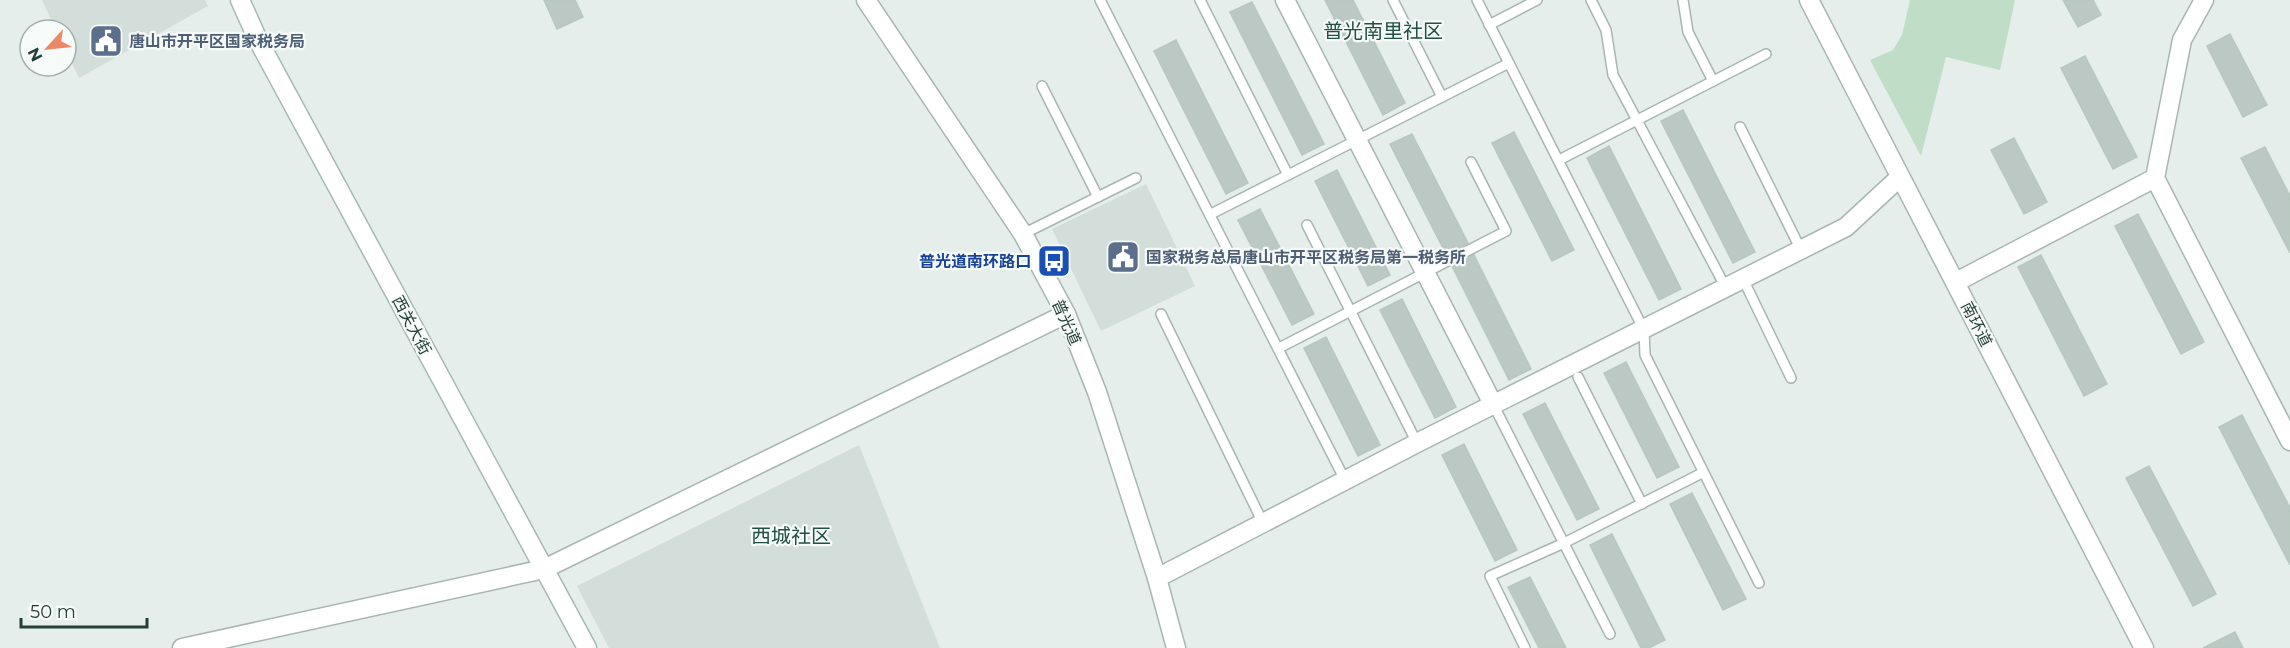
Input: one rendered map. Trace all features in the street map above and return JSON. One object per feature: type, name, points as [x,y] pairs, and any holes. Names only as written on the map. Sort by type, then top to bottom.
[{"type":"street","name":"西关大街","points":[[240,0],[265,52],[587,648]]},
{"type":"street","name":"普光道","points":[[866,0],[1023,234],[1066,314],[1097,392],[1157,578],[1176,648]]},
{"type":"street","points":[[1285,0],[1494,406]]},
{"type":"street","name":"南环道","points":[[1809,0],[2144,648]]},
{"type":"street","points":[[2205,0],[2181,40],[2155,178],[2290,441]]},
{"type":"street","points":[[1157,578],[1417,443],[1846,227],[1900,177]]},
{"type":"street","points":[[1956,282],[2155,178]]},
{"type":"street","points":[[182,648],[544,569],[1066,314]]},
{"type":"lane","points":[[1100,0],[1345,480]]},
{"type":"lane","points":[[1200,0],[1288,175]]},
{"type":"lane","points":[[1393,0],[1442,97]]},
{"type":"lane","points":[[1477,0],[1644,330],[1645,355],[1759,584]]},
{"type":"lane","points":[[1489,25],[1537,0]]},
{"type":"lane","points":[[1591,0],[1606,30],[1613,75],[1726,288]]},
{"type":"lane","points":[[1683,0],[1688,32],[1713,81]]},
{"type":"lane","points":[[1559,160],[1766,54]]},
{"type":"lane","points":[[1211,214],[1509,63]]},
{"type":"lane","points":[[1042,86],[1098,197]]},
{"type":"lane","points":[[1740,127],[1801,250]]},
{"type":"lane","points":[[1279,348],[1506,231],[1471,162]]},
{"type":"lane","points":[[1023,234],[1136,178]]},
{"type":"lane","points":[[1307,225],[1417,443]]},
{"type":"lane","points":[[1743,279],[1791,378]]},
{"type":"lane","points":[[1161,314],[1263,523]]},
{"type":"lane","points":[[1578,377],[1642,504]]},
{"type":"lane","points":[[1494,406],[1610,634]]},
{"type":"lane","points":[[1525,648],[1490,576],[1564,543],[1702,473]]},
{"type":"shaded area","name":"唐山市开平区国家税务局","points":[[42,0],[205,0],[208,6],[79,78],[78,18],[50,18]]},
{"type":"shaded area","name":"国家税务总局唐山市开平区税务局第一税务所","points":[[1146,184],[1195,286],[1101,331],[1052,229]]},
{"type":"shaded area","points":[[859,445],[940,648],[609,648],[577,586]]},
{"type":"green space","points":[[1910,0],[2015,0],[2000,70],[1946,57],[1921,156],[1870,60],[1893,50],[1902,35]]},
{"type":"building","points":[[544,0],[575,0],[583,17],[557,29]]},
{"type":"building","points":[[1325,0],[1353,0],[1405,103],[1383,115]]},
{"type":"building","points":[[2063,0],[2093,0],[2101,15],[2078,27]]},
{"type":"building","points":[[1252,2],[1324,144],[1302,155],[1230,12]]},
{"type":"building","points":[[2230,34],[2267,105],[2243,117],[2207,46]]},
{"type":"building","points":[[1176,40],[1248,183],[1226,194],[1154,51]]},
{"type":"building","points":[[2085,56],[2137,157],[2113,169],[2061,68]]},
{"type":"building","points":[[1683,110],[1755,252],[1733,263],[1661,121]]},
{"type":"building","points":[[1514,132],[1574,250],[1552,261],[1492,143]]},
{"type":"building","points":[[1412,134],[1468,243],[1446,254],[1390,144]]},
{"type":"building","points":[[2014,138],[2047,202],[2024,214],[1991,150]]},
{"type":"building","points":[[1609,146],[1681,289],[1659,300],[1587,158]]},
{"type":"building","points":[[2265,147],[2290,196],[2290,253],[2241,158]]},
{"type":"building","points":[[1337,170],[1390,275],[1368,286],[1315,181]]},
{"type":"building","points":[[1260,209],[1314,314],[1292,325],[1238,220]]},
{"type":"building","points":[[2138,214],[2204,342],[2181,354],[2115,226]]},
{"type":"building","points":[[1474,255],[1531,369],[1509,380],[1452,266]]},
{"type":"building","points":[[2041,255],[2107,384],[2084,396],[2018,267]]},
{"type":"building","points":[[1402,299],[1456,407],[1435,418],[1380,310]]},
{"type":"building","points":[[1326,337],[1380,445],[1358,456],[1304,348]]},
{"type":"building","points":[[1626,362],[1679,467],[1657,478],[1604,373]]},
{"type":"building","points":[[1545,403],[1599,509],[1577,520],[1523,414]]},
{"type":"building","points":[[2242,415],[2290,508],[2290,565],[2219,427]]},
{"type":"building","points":[[1464,444],[1517,550],[1495,561],[1442,455]]},
{"type":"building","points":[[2149,466],[2216,594],[2193,606],[2126,478]]},
{"type":"building","points":[[1692,493],[1746,599],[1723,610],[1670,504]]},
{"type":"building","points":[[1612,534],[1665,640],[1649,648],[1641,648],[1590,545]]},
{"type":"building","points":[[1530,577],[1566,648],[1539,648],[1508,587]]},
{"type":"building","points":[[2235,632],[2243,648],[2203,648]]},
{"type":"place","name":"唐山市开平区国家税务局","points":[[106,41]]},
{"type":"place","name":"国家税务总局唐山市开平区税务局第一税务所","points":[[1123,257]]},
{"type":"place","name":"普光道南环路口","points":[[1054,261]]},
{"type":"district","name":"普光南里社区","points":[[1383,31]]},
{"type":"district","name":"西城社区","points":[[791,536]]}]
